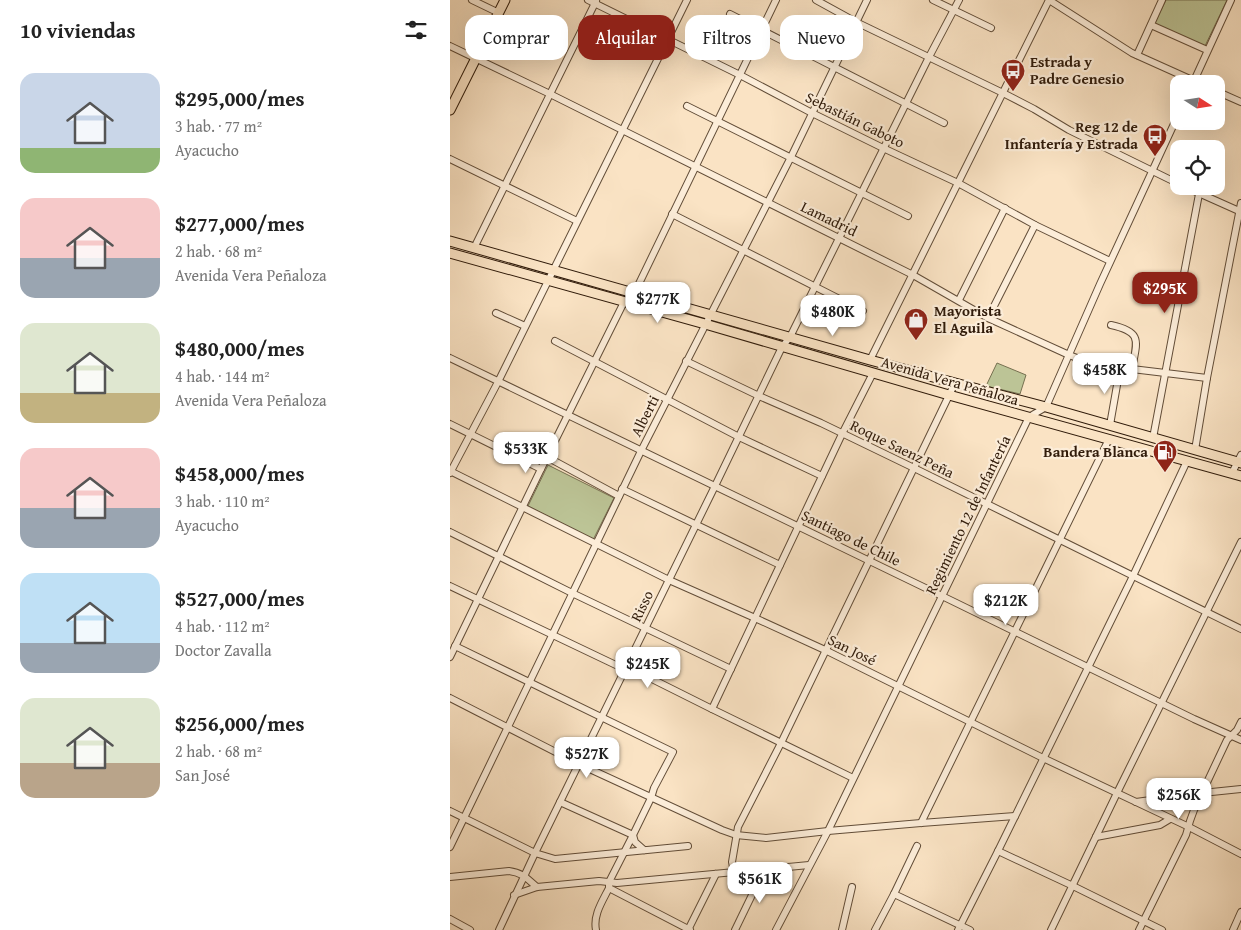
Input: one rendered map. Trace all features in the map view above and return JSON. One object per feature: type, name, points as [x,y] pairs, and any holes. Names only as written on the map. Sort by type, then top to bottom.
[{"type":"main road","points":[[498,13],[505,0]]},
{"type":"main road","points":[[450,110],[475,60]]},
{"type":"main road","name":"Avenida Vera Peñaloza","points":[[450,241],[790,338],[1046,407],[1195,450],[1240,460]]},
{"type":"main road","name":"Avenida Vera Peñaloza","points":[[450,253],[705,324],[949,395],[1237,474]]},
{"type":"street","points":[[472,0],[498,13]]},
{"type":"street","name":"Sebastián Gaboto","points":[[588,0],[596,2],[621,15]]},
{"type":"street","points":[[675,26],[688,0]]},
{"type":"street","points":[[769,15],[776,0]]},
{"type":"street","points":[[816,0],[843,15]]},
{"type":"street","name":"Alberti","points":[[860,15],[867,0]]},
{"type":"street","points":[[932,0],[991,28]]},
{"type":"street","name":"Risso","points":[[499,930],[514,895],[782,347],[790,338],[958,0]]},
{"type":"street","points":[[870,360],[1049,0],[1137,55],[1178,75]]},
{"type":"street","points":[[1137,55],[1162,0]]},
{"type":"street","points":[[1196,75],[1231,0]]},
{"type":"street","points":[[474,248],[596,2]]},
{"type":"street","points":[[863,25],[1003,93],[1069,130],[1170,180]]},
{"type":"street","points":[[1151,25],[1207,50]]},
{"type":"street","points":[[770,34],[944,123]]},
{"type":"street","name":"Sebastián Gaboto","points":[[675,43],[812,113],[958,183],[1035,225],[1110,261]]},
{"type":"street","name":"Lamadrid","points":[[450,46],[465,54]]},
{"type":"street","name":"Lamadrid","points":[[478,60],[913,275],[988,318],[1068,355],[1098,366],[1207,378]]},
{"type":"street","points":[[450,472],[498,382],[658,60]]},
{"type":"street","points":[[634,294],[747,60]]},
{"type":"street","name":"Alberti","points":[[450,847],[641,450],[768,203],[838,60]]},
{"type":"street","points":[[1225,95],[1241,102]]},
{"type":"street","points":[[687,106],[908,216]]},
{"type":"street","points":[[1029,417],[1046,407],[1110,261],[1171,130]]},
{"type":"street","points":[[450,159],[578,221]]},
{"type":"street","points":[[1153,438],[1199,195]]},
{"type":"street","points":[[1202,195],[1239,210]]},
{"type":"street","points":[[1195,450],[1241,203]]},
{"type":"street","points":[[958,300],[1005,208]]},
{"type":"street","points":[[672,214],[863,311]]},
{"type":"street","points":[[988,318],[1035,225]]},
{"type":"street","points":[[450,657],[624,302]]},
{"type":"street","points":[[496,312],[525,326]]},
{"type":"street","points":[[1111,325],[1128,330],[1134,335],[1137,344],[1132,369]]},
{"type":"street","points":[[555,341],[739,437],[822,476]]},
{"type":"street","name":"Santiago de Chile","points":[[450,358],[1162,704],[1241,740]]},
{"type":"street","name":"Roque Saenz Peña","points":[[686,361],[821,423],[1241,629]]},
{"type":"street","points":[[1110,426],[1120,368]]},
{"type":"street","points":[[712,710],[798,526],[873,373]]},
{"type":"street","points":[[734,872],[732,862],[738,826],[781,743],[955,383]]},
{"type":"street","name":"Regimiento 12 de Infantería","points":[[776,930],[828,831],[1029,417]]},
{"type":"street","points":[[450,424],[541,469]]},
{"type":"street","points":[[921,823],[1109,439]]},
{"type":"street","points":[[547,457],[619,496]]},
{"type":"street","points":[[1237,474],[1240,460]]},
{"type":"street","points":[[959,927],[1133,576],[1187,461]]},
{"type":"street","name":"San José","points":[[450,472],[669,580],[825,650],[1241,854]]},
{"type":"street","points":[[622,489],[780,565]]},
{"type":"street","points":[[450,532],[731,669]]},
{"type":"street","points":[[1051,930],[1241,542]]},
{"type":"street","points":[[450,586],[620,667],[630,668],[853,778]]},
{"type":"street","points":[[455,646],[673,752],[654,788],[634,836],[596,915],[594,922],[596,930]]},
{"type":"street","points":[[450,698],[579,764],[736,835],[766,838],[828,831],[1015,816]]},
{"type":"street","points":[[1139,930],[1186,835],[1202,793],[1227,740],[1237,730],[1241,722]]},
{"type":"street","points":[[1135,802],[1241,789]]},
{"type":"street","points":[[560,802],[634,836]]},
{"type":"street","points":[[450,811],[535,852],[555,859],[688,846]]},
{"type":"street","points":[[1096,837],[1160,825],[1170,819]]},
{"type":"street","points":[[634,836],[635,842],[644,850]]},
{"type":"street","points":[[875,930],[917,846]]},
{"type":"street","points":[[998,851],[1162,930]]},
{"type":"street","points":[[609,885],[809,865]]},
{"type":"street","points":[[735,930],[765,868]]},
{"type":"street","points":[[450,877],[516,872],[524,875],[538,888]]},
{"type":"street","points":[[514,895],[538,888],[599,881],[689,930],[716,874]]},
{"type":"street","points":[[842,930],[852,887]]},
{"type":"street","points":[[894,894],[959,927],[970,930]]},
{"type":"street","points":[[1233,930],[1241,912]]},
{"type":"street","points":[[450,919],[470,930]]},
{"type":"green space","points":[[1166,0],[1227,0],[1205,46],[1154,24]]},
{"type":"green space","points":[[997,363],[1026,375],[1020,394],[986,386]]},
{"type":"green space","points":[[548,465],[614,498],[593,540],[528,506]]},
{"type":"place","name":"Estrada y Padre Genesio","points":[[1013,92]]},
{"type":"place","name":"Reg 12 de Infantería y Estrada","points":[[1155,157]]},
{"type":"place","name":"Mayorista El Aguila","points":[[916,341]]},
{"type":"place","name":"Bandera Blanca","points":[[1165,473]]}]
